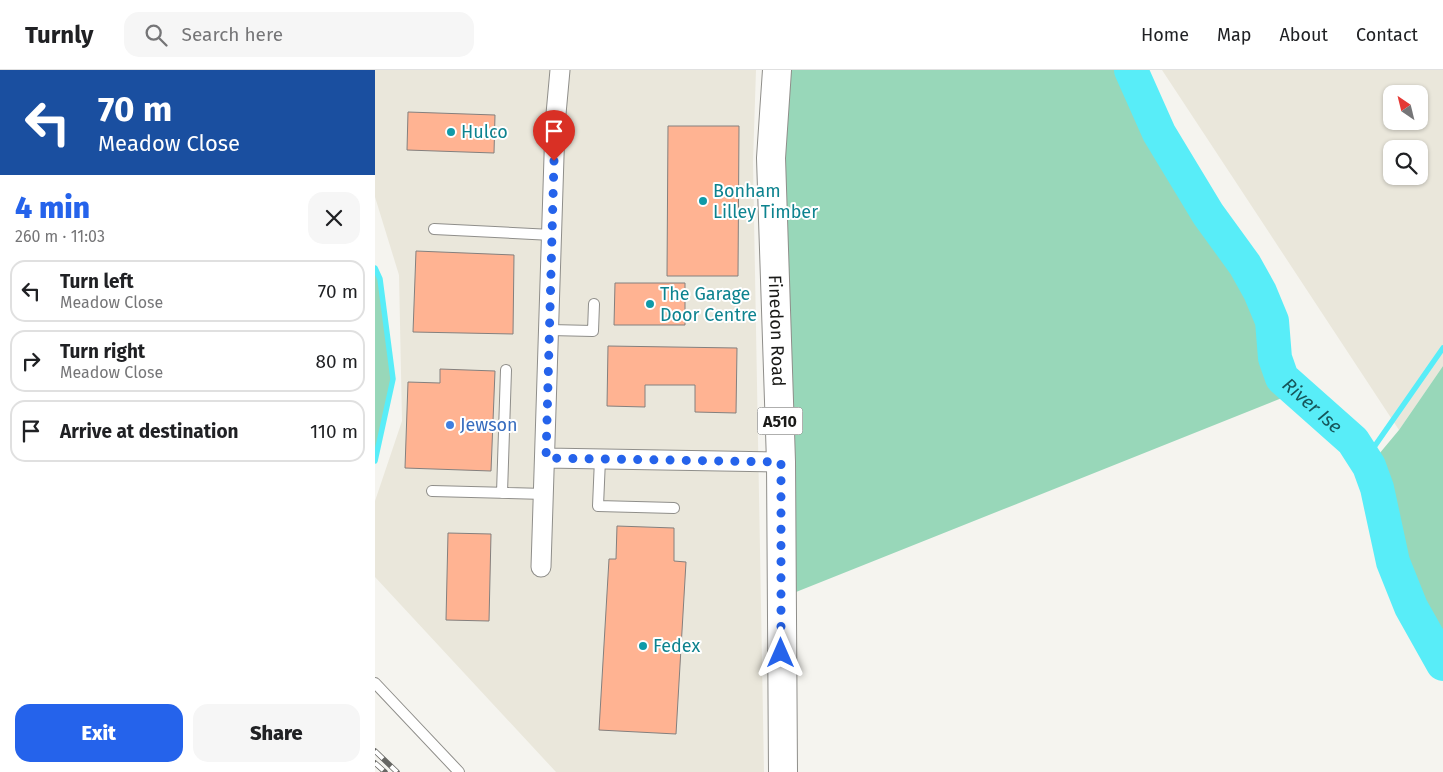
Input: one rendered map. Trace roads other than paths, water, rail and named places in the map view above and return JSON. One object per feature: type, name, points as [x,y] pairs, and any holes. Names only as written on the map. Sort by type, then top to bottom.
[{"type":"main road","name":"Finedon Road","points":[[777,70],[771,158],[781,462],[783,772]]},
{"type":"street","points":[[541,567],[545,494],[555,125],[560,70]]},
{"type":"street","points":[[546,458],[781,462]]},
{"type":"lane","points":[[434,229],[552,235]]},
{"type":"lane","points":[[550,330],[593,331],[593,304]]},
{"type":"lane","points":[[502,493],[506,370]]},
{"type":"lane","points":[[600,459],[598,506],[674,508]]},
{"type":"lane","points":[[431,492],[545,494]]},
{"type":"lane","points":[[375,683],[459,772]]},
{"type":"waterway","name":"River Ise","points":[[1131,70],[1159,133],[1208,214],[1245,265],[1260,292],[1272,321],[1275,358],[1282,378],[1353,441],[1369,466],[1377,488],[1393,562],[1411,607],[1443,664]]},
{"type":"waterway","points":[[375,268],[380,279],[393,379],[375,461]]},
{"type":"waterway","points":[[1365,460],[1443,348]]},
{"type":"railway","points":[[375,751],[397,772]]},
{"type":"railway","points":[[375,763],[385,772]]},
{"type":"place","name":"Hulco","points":[[451,132]]},
{"type":"place","name":"Bonham Lilley Timber","points":[[703,201]]},
{"type":"place","name":"The Garage Door Centre","points":[[650,304]]},
{"type":"place","name":"Jewson","points":[[450,425]]},
{"type":"place","name":"Fedex","points":[[643,646]]}]
